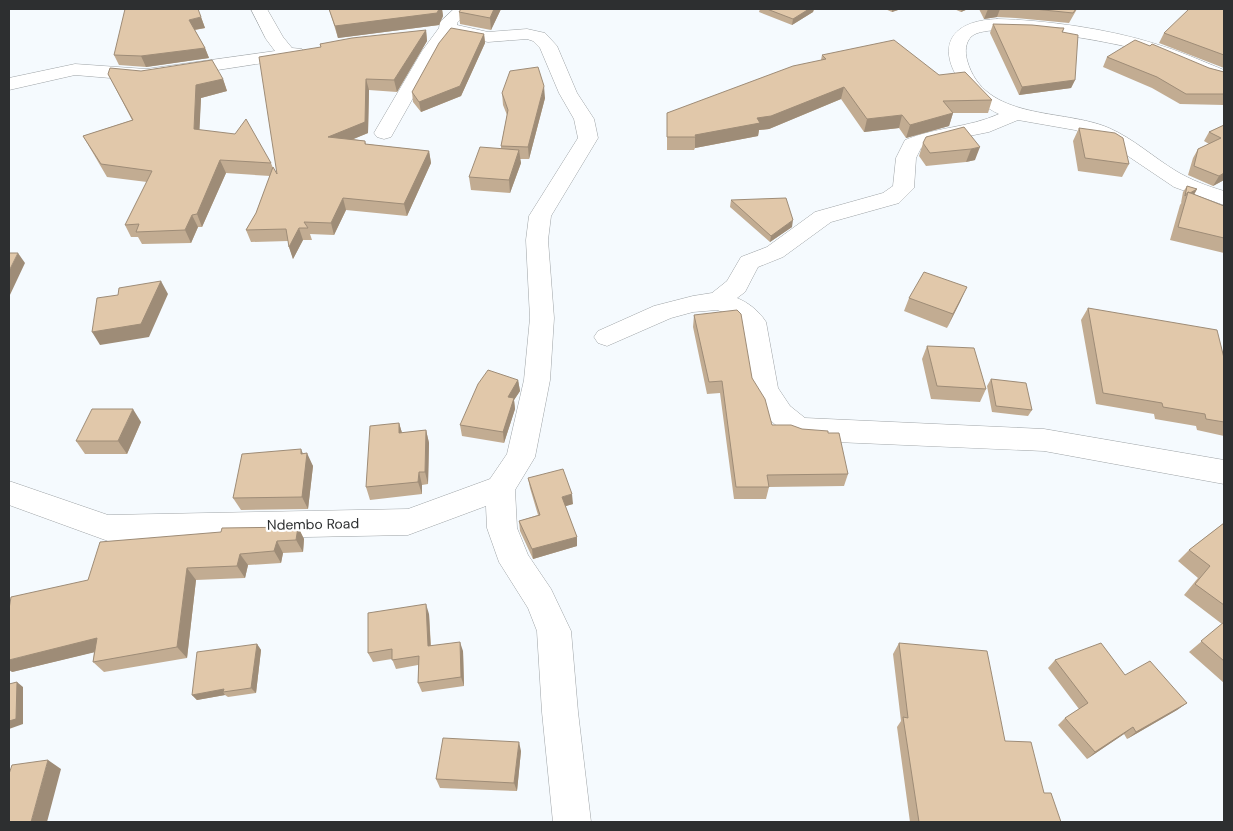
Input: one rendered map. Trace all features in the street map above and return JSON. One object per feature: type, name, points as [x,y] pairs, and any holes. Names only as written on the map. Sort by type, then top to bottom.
[{"type":"street","points":[[259,9],[275,38],[288,55]]},
{"type":"street","points":[[384,134],[431,51],[450,22],[463,9]]},
{"type":"street","points":[[1224,77],[1159,50],[1112,39],[1014,25],[998,24],[969,30],[960,38],[956,49],[957,58],[969,85],[984,97],[1015,114],[1060,121],[1093,129],[1136,151],[1174,179],[1195,189],[1224,198]]},
{"type":"street","points":[[420,35],[446,30],[488,37],[527,34],[539,37],[548,46],[568,93],[584,119],[588,138],[540,216],[537,240],[542,318],[537,380],[521,457],[500,488],[502,528],[505,537],[515,562],[540,599],[554,631],[560,712],[572,822]]},
{"type":"street","points":[[9,84],[60,72],[85,69],[124,75],[146,75],[311,50]]},
{"type":"street","points":[[719,301],[736,286],[749,262],[775,252],[823,216],[891,198],[904,188],[906,158],[912,144],[930,136],[971,130],[1015,114]]},
{"type":"street","points":[[607,337],[663,312],[693,304],[719,301],[738,308],[753,322],[765,390],[780,413],[799,428],[1044,440],[1224,472]]},
{"type":"street","name":"Ndembo Road","points":[[9,493],[108,528],[408,522],[500,488]]},
{"type":"building","points":[[125,9],[198,9],[201,17],[189,20],[205,48],[141,56],[114,55]]},
{"type":"building","points":[[329,9],[439,9],[437,13],[335,26]]},
{"type":"building","points":[[461,9],[494,9],[490,18],[459,12]]},
{"type":"building","points":[[767,9],[809,9],[793,19]]},
{"type":"building","points":[[1034,9],[1076,9],[1073,13]]},
{"type":"building","points":[[1189,9],[1224,9],[1224,55],[1164,33]]},
{"type":"building","points":[[993,24],[1064,28],[1062,32],[1078,35],[1075,80],[1022,87]]},
{"type":"building","points":[[451,28],[484,34],[460,86],[419,102],[412,92],[439,43]]},
{"type":"building","points":[[426,30],[394,80],[366,79],[365,122],[328,137],[365,141],[365,144],[429,151],[404,204],[343,198],[331,223],[304,222],[308,228],[299,228],[289,247],[286,229],[246,230],[256,213],[273,167],[277,174],[259,57],[321,47],[320,44],[352,38]]},
{"type":"building","points":[[894,40],[939,75],[965,72],[992,100],[943,101],[953,113],[910,125],[902,115],[867,119],[844,87],[771,116],[757,118],[760,123],[695,135],[696,137],[667,137],[667,113],[793,66],[826,59],[822,55]]},
{"type":"building","points":[[1135,40],[1150,46],[1152,44],[1209,68],[1224,72],[1224,94],[1186,94],[1157,77],[1107,57]]},
{"type":"building","points":[[212,60],[223,79],[196,85],[194,129],[235,134],[246,119],[271,163],[220,160],[197,214],[192,215],[185,230],[136,232],[139,224],[125,225],[152,171],[101,164],[83,136],[133,120],[108,74],[110,68],[141,71]]},
{"type":"building","points":[[538,67],[544,86],[528,147],[501,146],[508,110],[502,93],[510,71]]},
{"type":"building","points":[[1224,125],[1224,173],[1219,176],[1194,166],[1198,149],[1221,138],[1209,132]]},
{"type":"building","points":[[964,127],[980,147],[930,153],[923,143],[926,137]]},
{"type":"building","points":[[1079,128],[1115,133],[1123,138],[1129,164],[1085,158]]},
{"type":"building","points":[[480,147],[519,150],[509,180],[469,177]]},
{"type":"building","points":[[1187,186],[1197,189],[1190,193],[1188,192],[1185,196]]},
{"type":"building","points":[[1188,192],[1224,206],[1224,238],[1178,227]]},
{"type":"building","points":[[786,198],[793,220],[771,236],[731,200]]},
{"type":"building","points":[[9,253],[18,253],[9,271]]},
{"type":"building","points":[[924,272],[967,287],[953,314],[909,298]]},
{"type":"building","points":[[161,281],[141,324],[92,332],[97,298],[118,295],[119,288]]},
{"type":"building","points":[[1088,308],[1217,330],[1224,358],[1224,422],[1206,419],[1205,414],[1163,407],[1162,403],[1103,393]]},
{"type":"building","points":[[737,310],[741,314],[752,378],[765,399],[772,425],[791,425],[802,429],[839,433],[848,474],[767,475],[769,487],[736,487],[722,381],[709,382],[694,315]]},
{"type":"building","points":[[927,346],[974,348],[986,389],[937,386]]},
{"type":"building","points":[[488,370],[518,380],[508,397],[514,398],[503,432],[460,425],[478,384]]},
{"type":"building","points":[[991,379],[1026,383],[1032,410],[996,406]]},
{"type":"building","points":[[92,409],[133,409],[118,441],[76,441]]},
{"type":"building","points":[[399,423],[399,433],[426,430],[425,472],[419,472],[418,482],[366,487],[370,426]]},
{"type":"building","points":[[301,449],[301,454],[307,453],[302,497],[233,498],[242,454]]},
{"type":"building","points":[[563,469],[572,494],[562,497],[577,537],[532,549],[519,521],[540,515],[528,478]]},
{"type":"building","points":[[1224,523],[1224,605],[1195,584],[1210,566],[1189,550]]},
{"type":"building","points":[[298,527],[296,540],[277,541],[274,551],[240,554],[237,566],[187,568],[177,647],[93,662],[97,638],[9,660],[9,609],[11,597],[88,580],[100,542],[221,532],[222,528]]},
{"type":"building","points":[[426,604],[428,646],[460,642],[461,677],[418,683],[419,656],[392,660],[392,649],[368,653],[368,613]]},
{"type":"building","points":[[1224,622],[1224,661],[1201,641]]},
{"type":"building","points":[[899,643],[987,651],[1005,741],[1031,742],[1044,793],[1051,793],[1061,822],[919,822],[903,717],[908,718]]},
{"type":"building","points":[[1101,643],[1125,675],[1150,661],[1187,703],[1136,732],[1133,727],[1095,752],[1065,718],[1088,703],[1055,660]]},
{"type":"building","points":[[257,644],[251,688],[223,692],[224,689],[192,695],[197,652]]},
{"type":"building","points":[[17,682],[16,719],[9,721],[9,684]]},
{"type":"building","points":[[443,738],[519,742],[514,783],[436,779]]},
{"type":"building","points":[[48,760],[31,822],[9,822],[9,774],[12,765]]}]
